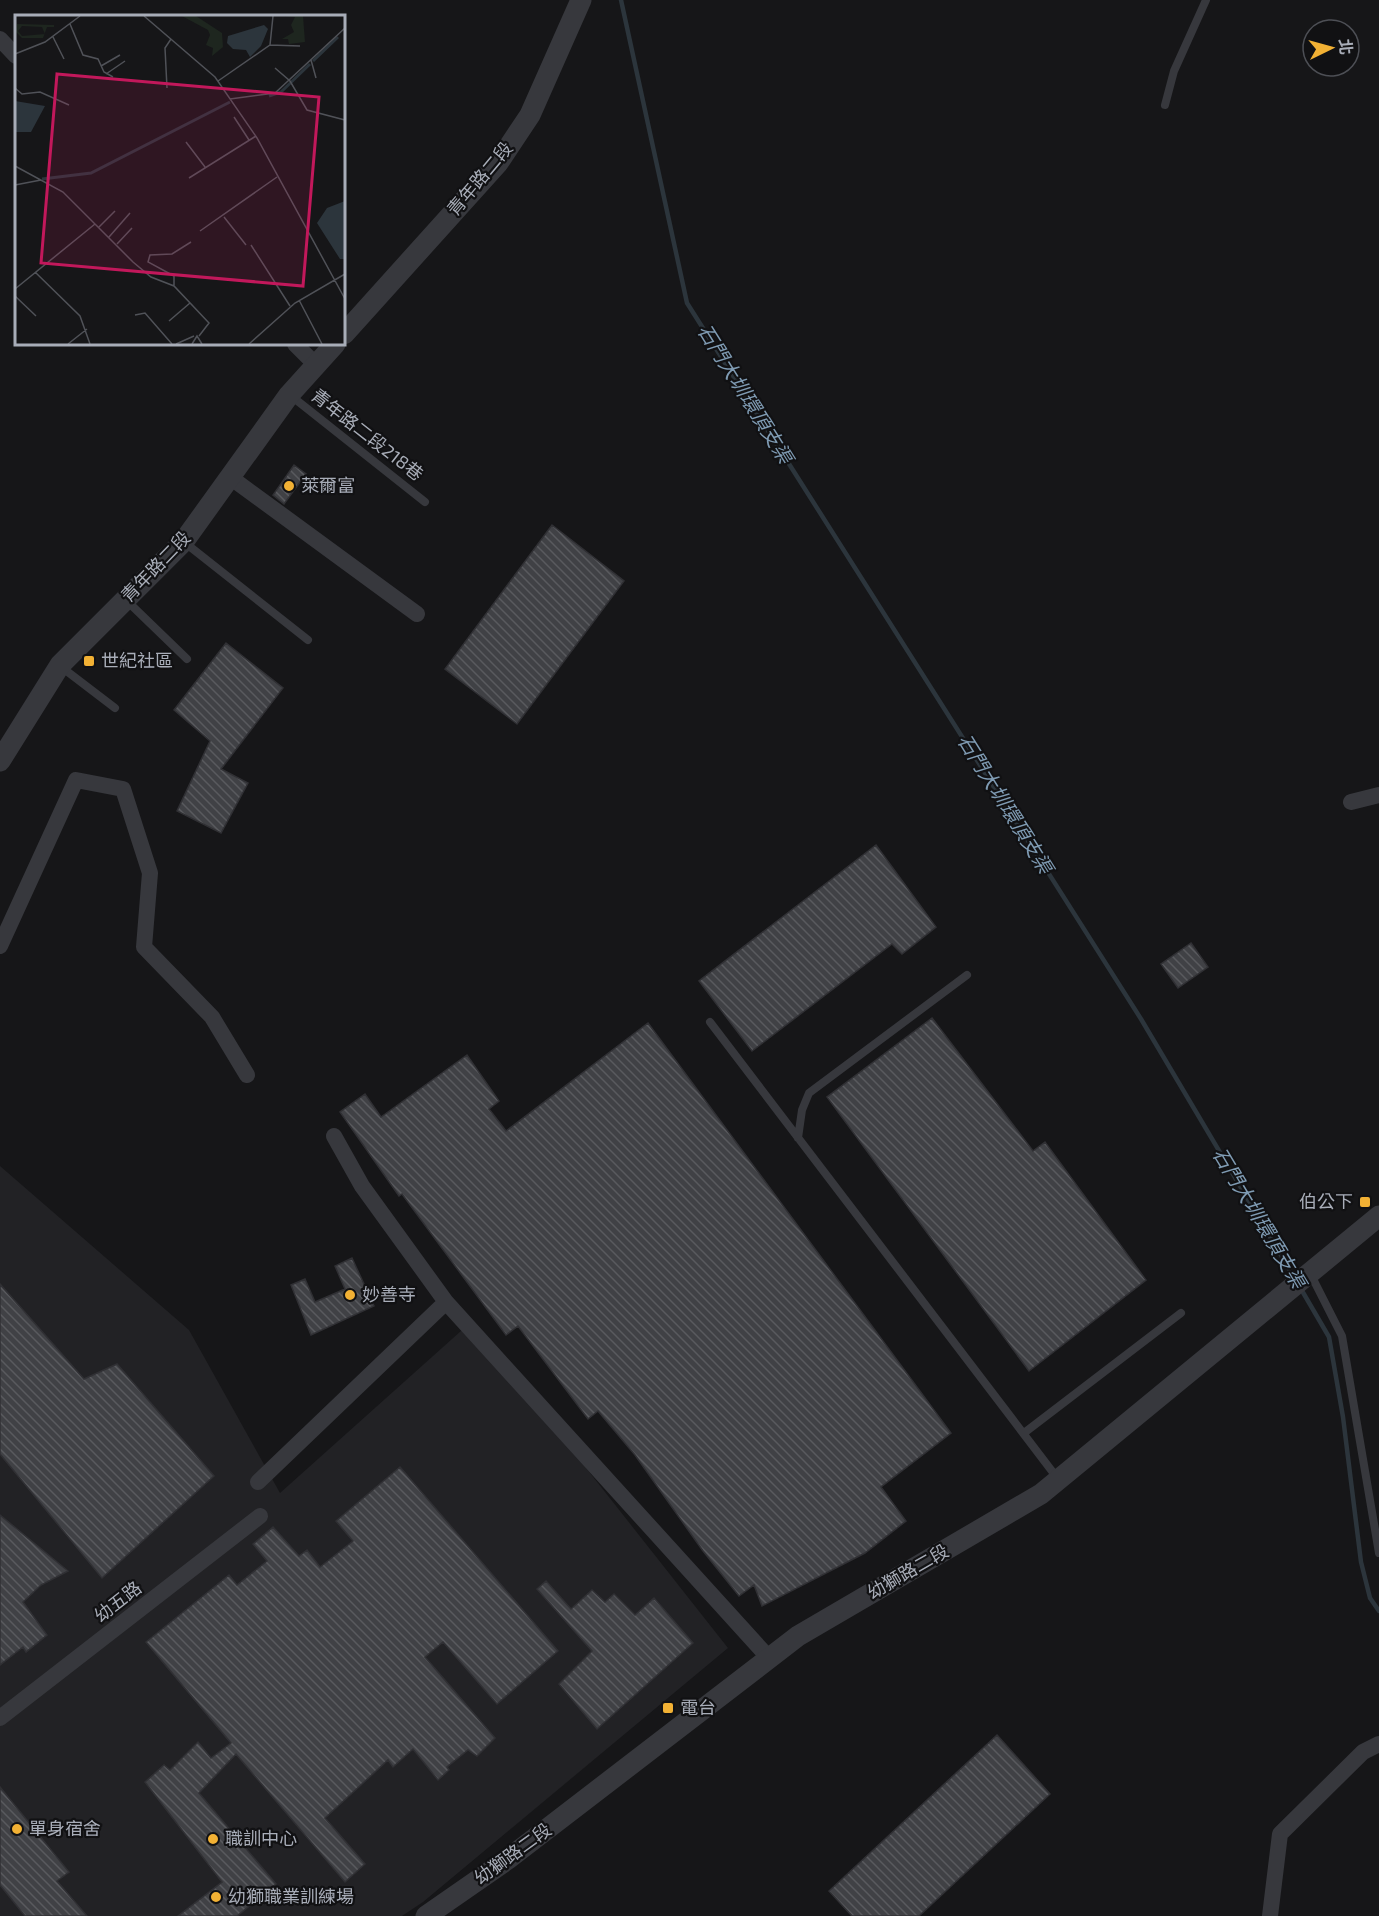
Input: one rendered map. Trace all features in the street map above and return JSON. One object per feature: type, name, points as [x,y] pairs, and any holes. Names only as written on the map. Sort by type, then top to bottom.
[{"type":"street","name":"青年路二段","points":[[345,333],[498,163],[530,115],[581,0]]},
{"type":"street","points":[[0,39],[15,55]]},
{"type":"street","points":[[296,345],[316,365]]},
{"type":"street","name":"青年路二段","points":[[0,761],[60,665],[184,541],[289,395],[334,345]]},
{"type":"street","points":[[230,477],[417,614]]},
{"type":"street","points":[[0,946],[76,780],[123,789],[150,873],[144,947],[212,1017],[247,1075]]},
{"type":"street","points":[[1352,802],[1379,795]]},
{"type":"street","points":[[334,1136],[362,1186],[446,1302],[769,1658]]},
{"type":"street","name":"幼獅路二段","points":[[426,1916],[508,1859],[798,1636],[1041,1494],[1379,1216]]},
{"type":"street","points":[[258,1482],[446,1302]]},
{"type":"street","name":"幼五路","points":[[0,1718],[260,1516]]},
{"type":"street","points":[[1270,1916],[1280,1834],[1363,1752],[1379,1744]]},
{"type":"lane","points":[[1165,105],[1174,71],[1206,0]]},
{"type":"lane","name":"青年路二段218巷","points":[[289,395],[425,501]]},
{"type":"lane","points":[[184,541],[308,640]]},
{"type":"lane","points":[[125,599],[188,659]]},
{"type":"lane","points":[[60,665],[115,708]]},
{"type":"lane","points":[[798,1138],[802,1110],[809,1093],[967,975]]},
{"type":"lane","points":[[710,1022],[1059,1479]]},
{"type":"lane","points":[[1310,1272],[1342,1336],[1379,1553]]},
{"type":"lane","points":[[1024,1433],[1181,1313]]},
{"type":"shaded area","points":[[0,1166],[189,1330],[280,1493],[471,1322],[728,1648],[423,1902],[402,1916],[0,1916]]},
{"type":"building","name":"萊爾富","points":[[294,465],[306,474],[284,504],[273,495]]},
{"type":"building","points":[[552,525],[624,581],[517,724],[445,669]]},
{"type":"building","points":[[226,643],[283,688],[221,769],[248,783],[221,833],[177,811],[210,741],[174,710]]},
{"type":"building","points":[[876,845],[936,927],[902,954],[892,944],[752,1051],[699,981]]},
{"type":"building","points":[[1191,943],[1208,967],[1178,988],[1161,964]]},
{"type":"building","points":[[932,1018],[1033,1151],[1045,1142],[1146,1280],[1029,1371],[827,1097]]},
{"type":"building","points":[[648,1023],[951,1433],[881,1487],[906,1521],[865,1553],[762,1606],[754,1585],[739,1596],[703,1551],[635,1455],[598,1411],[588,1419],[518,1326],[506,1335],[402,1194],[399,1196],[340,1112],[365,1094],[381,1117],[467,1055],[499,1101],[489,1109],[506,1131]]},
{"type":"building","name":"妙善寺","points":[[352,1258],[374,1306],[311,1335],[291,1285],[305,1279],[315,1302],[345,1289],[335,1266]]},
{"type":"building","points":[[0,1284],[84,1379],[117,1364],[214,1476],[102,1578],[0,1454]]},
{"type":"building","points":[[400,1467],[558,1651],[497,1704],[443,1642],[425,1657],[495,1738],[477,1756],[468,1750],[447,1767],[449,1770],[438,1780],[413,1749],[393,1767],[388,1760],[325,1818],[365,1864],[345,1882],[236,1754],[199,1793],[276,1884],[237,1916],[178,1916],[222,1882],[145,1782],[164,1765],[170,1770],[198,1742],[211,1758],[231,1743],[146,1642],[229,1575],[237,1585],[267,1561],[253,1544],[273,1527],[299,1556],[307,1550],[320,1567],[353,1541],[336,1521]]},
{"type":"building","points":[[0,1515],[68,1571],[41,1585],[23,1602],[47,1635],[26,1652],[23,1647],[0,1665]]},
{"type":"building","points":[[546,1581],[571,1609],[592,1590],[605,1602],[614,1594],[635,1615],[654,1598],[693,1643],[597,1729],[559,1684],[592,1651],[537,1589]]},
{"type":"building","points":[[997,1735],[1050,1794],[919,1916],[852,1916],[829,1891]]},
{"type":"building","name":"單身宿舍","points":[[0,1787],[69,1872],[57,1881],[87,1916],[25,1916],[0,1885]]},
{"type":"waterway","name":"石門大圳環頂支渠","points":[[621,0],[687,303],[1141,1019],[1295,1279]]},
{"type":"waterway","name":"石門大圳環頂支渠","points":[[1301,1289],[1329,1337],[1343,1417],[1361,1562],[1370,1598],[1379,1611]]},
{"type":"place","name":"萊爾富","points":[[289,486]]},
{"type":"place","name":"世紀社區","points":[[89,661]]},
{"type":"place","name":"伯公下","points":[[1365,1202]]},
{"type":"place","name":"妙善寺","points":[[350,1295]]},
{"type":"place","name":"電台","points":[[668,1708]]},
{"type":"place","name":"單身宿舍","points":[[17,1829]]},
{"type":"place","name":"職訓中心","points":[[213,1839]]},
{"type":"place","name":"幼獅職業訓練場","points":[[216,1897]]}]
